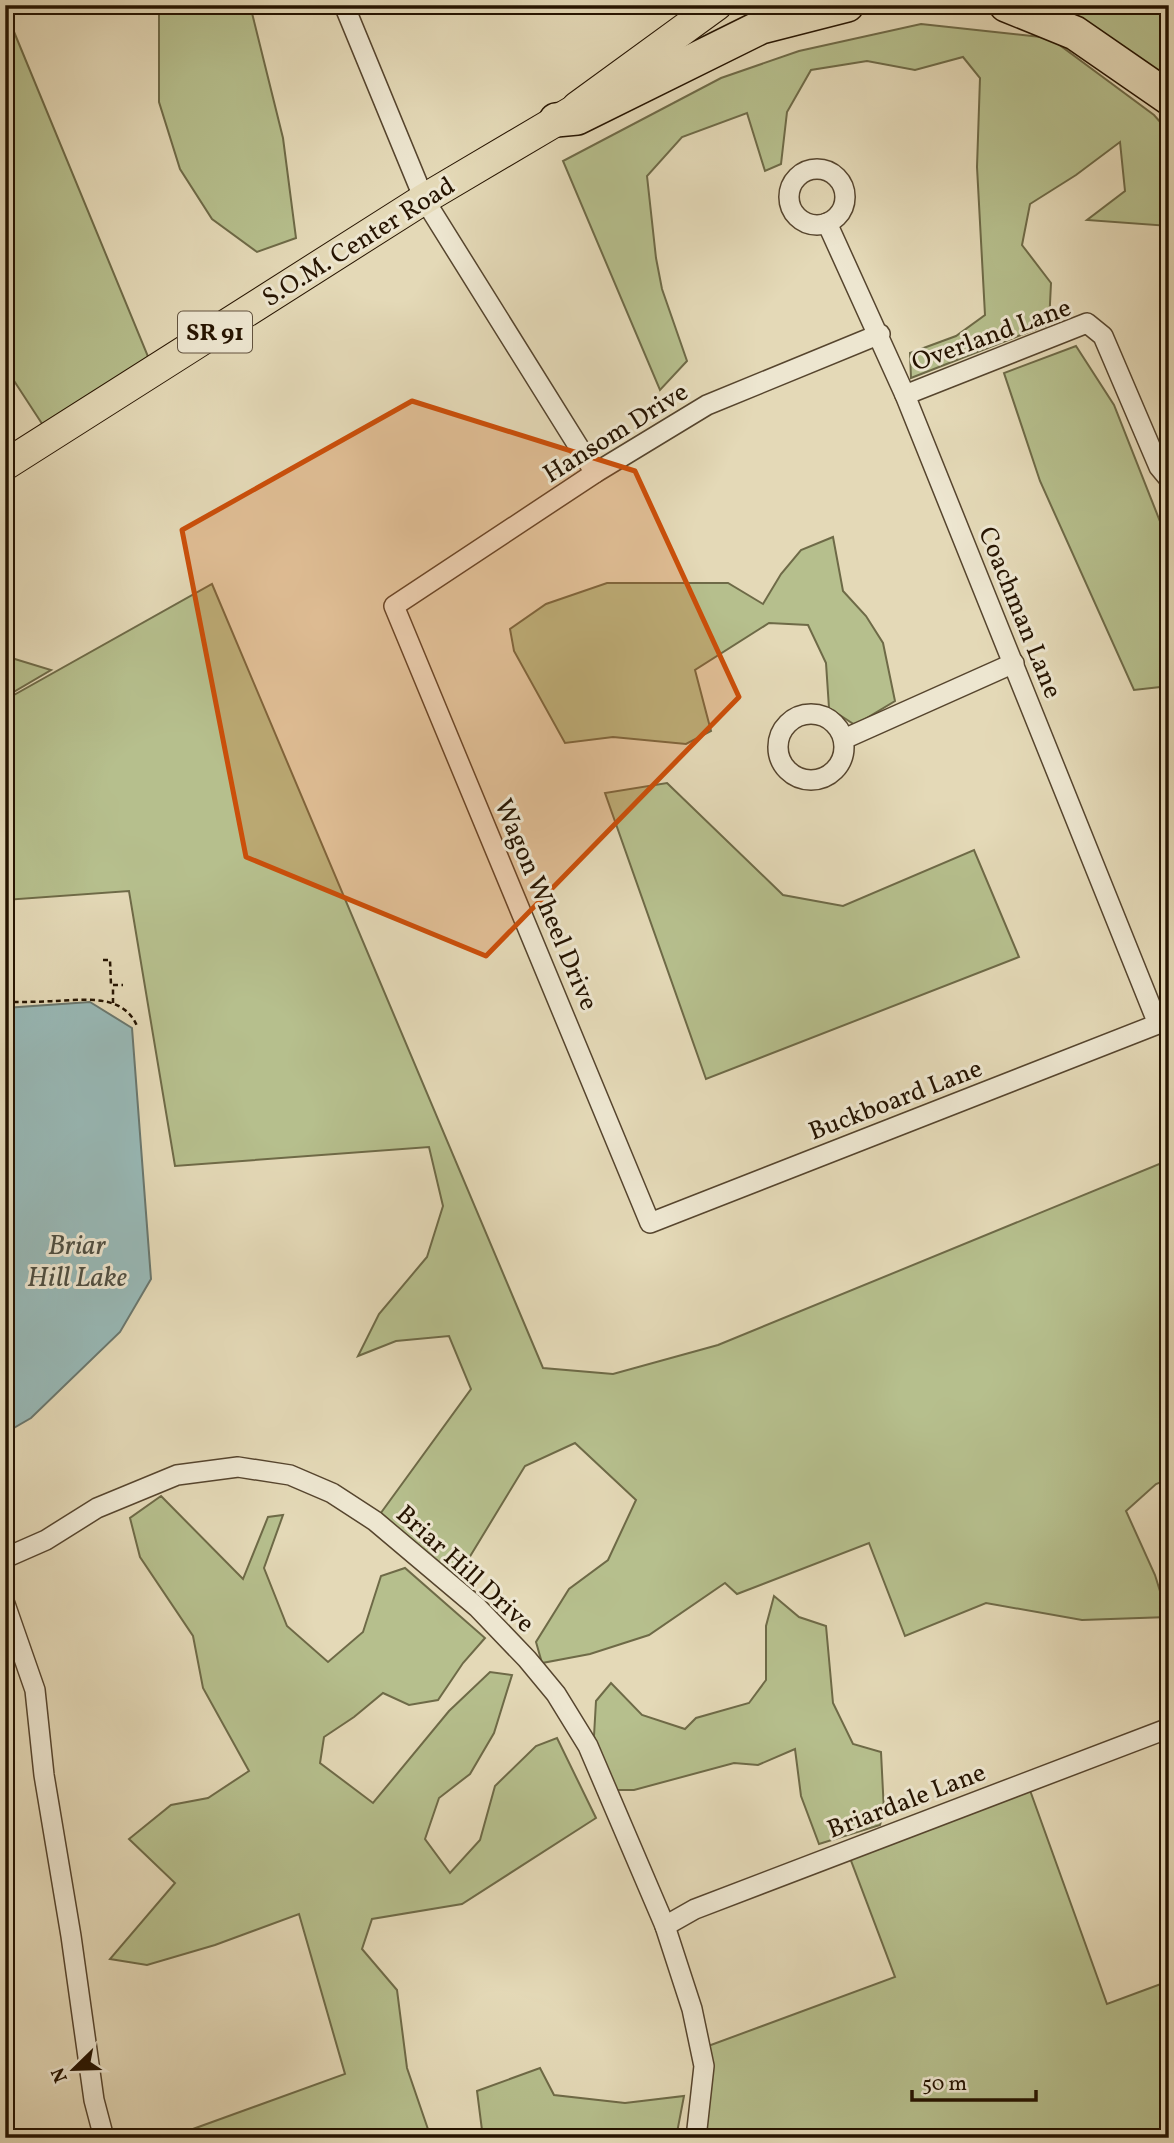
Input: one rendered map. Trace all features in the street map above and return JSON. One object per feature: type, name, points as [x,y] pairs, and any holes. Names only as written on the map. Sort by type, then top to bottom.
[{"type":"highway","points":[[564,116],[577,118],[761,27],[847,5]]},
{"type":"highway","points":[[1006,5],[1075,33],[1169,98]]},
{"type":"main road","name":"S.O.M. Center Road","points":[[564,116],[717,5]]},
{"type":"main road","name":"S.O.M. Center Road","points":[[5,465],[424,199],[564,116],[716,38],[773,5]]},
{"type":"street","points":[[344,5],[424,199],[595,474]]},
{"type":"street","name":"Coachman Lane","points":[[827,223],[880,334],[905,394],[1158,1024]]},
{"type":"street","name":"Overland Lane","points":[[905,394],[1087,323],[1103,336],[1158,467],[1169,479]]},
{"type":"street","name":"Hansom Drive","points":[[394,606],[595,474],[707,405],[880,334]]},
{"type":"street","name":"Wagon Wheel Drive","points":[[394,606],[650,1223]]},
{"type":"street","points":[[844,739],[1014,663]]},
{"type":"street","name":"Buckboard Lane","points":[[650,1223],[1158,1024]]},
{"type":"street","name":"Briar Hill Drive","points":[[5,1558],[46,1540],[97,1508],[177,1475],[238,1467],[290,1475],[331,1493],[375,1521],[477,1607],[527,1659],[556,1694],[588,1746],[664,1926],[692,2009],[704,2066],[696,2138]]},
{"type":"street","points":[[5,1604],[35,1690],[44,1775],[71,1936],[94,2100],[104,2138]]},
{"type":"street","name":"Briardale Lane","points":[[664,1926],[695,1909],[1169,1728]]},
{"type":"path","points":[[103,960],[110,960],[113,1003]]},
{"type":"path","points":[[113,985],[123,985]]},
{"type":"path","points":[[5,1002],[91,998],[113,1003],[127,1012],[137,1026]]},
{"type":"highlighted area","points":[[412,401],[635,471],[739,697],[486,956],[246,857],[182,530]]},
{"type":"green space","points":[[157,5],[250,5],[283,138],[296,238],[257,252],[212,219],[180,169],[159,102]]},
{"type":"green space","points":[[1029,5],[1169,5],[1169,81]]},
{"type":"green space","points":[[5,10],[154,371],[50,436],[5,367]]},
{"type":"green space","points":[[921,24],[1050,38],[1154,115],[1169,132],[1169,226],[1087,220],[1125,191],[1120,142],[1076,175],[1030,204],[1022,245],[1051,283],[1049,324],[911,378],[910,353],[956,336],[985,315],[977,167],[980,78],[963,57],[915,70],[867,61],[811,70],[787,112],[781,164],[765,171],[747,113],[682,137],[647,176],[662,289],[687,361],[660,390],[563,161],[721,78],[799,51]]},
{"type":"green space","points":[[1076,346],[1114,405],[1163,529],[1169,534],[1169,686],[1134,690],[1040,481],[1004,373]]},
{"type":"green space","points":[[833,537],[843,591],[866,616],[883,643],[895,701],[855,725],[829,708],[826,663],[808,625],[769,623],[695,670],[711,731],[686,744],[613,737],[565,743],[514,651],[510,629],[546,604],[607,583],[728,583],[763,604],[781,574],[801,550]]},
{"type":"green space","points":[[212,584],[543,1368],[613,1374],[718,1345],[1169,1160],[1169,1479],[1156,1484],[1126,1511],[1155,1575],[1168,1617],[1082,1620],[986,1603],[905,1636],[869,1543],[737,1594],[725,1583],[649,1635],[590,1654],[542,1663],[536,1642],[569,1589],[608,1560],[636,1500],[575,1443],[525,1466],[452,1586],[375,1521],[471,1389],[449,1336],[396,1341],[358,1356],[379,1314],[427,1257],[443,1206],[429,1147],[175,1166],[129,891],[5,900],[5,700]]},
{"type":"green space","points":[[5,656],[51,670],[5,697]]},
{"type":"green space","points":[[667,783],[783,895],[843,906],[974,850],[1019,957],[706,1079],[605,793]]},
{"type":"green space","points":[[161,1496],[243,1579],[268,1517],[283,1515],[264,1568],[287,1626],[328,1662],[363,1632],[381,1576],[405,1568],[485,1638],[463,1663],[438,1700],[409,1705],[383,1693],[324,1737],[320,1763],[373,1803],[449,1711],[490,1672],[512,1675],[494,1733],[470,1774],[439,1798],[425,1839],[450,1873],[480,1840],[495,1786],[536,1746],[557,1738],[596,1818],[462,1904],[372,1919],[362,1949],[397,1990],[407,2068],[431,2138],[168,2138],[345,2074],[299,1914],[215,1945],[147,1965],[110,1959],[175,1883],[129,1839],[171,1805],[208,1798],[249,1771],[203,1688],[193,1636],[140,1557],[130,1518]]},
{"type":"green space","points":[[774,1596],[799,1617],[826,1626],[833,1703],[853,1744],[881,1752],[884,1812],[880,1825],[819,1844],[801,1796],[795,1749],[758,1765],[734,1763],[634,1790],[611,1790],[594,1736],[596,1701],[611,1683],[642,1715],[685,1729],[696,1718],[749,1703],[766,1680],[766,1626]]},
{"type":"green space","points":[[1027,1782],[1107,2004],[1169,1981],[1169,2138],[750,2138],[699,2127],[700,2049],[895,1977],[847,1850]]},
{"type":"green space","points":[[540,2068],[554,2095],[625,2103],[684,2096],[676,2138],[483,2138],[477,2091]]},
{"type":"water","name":"Briar Hill Lake","points":[[90,1002],[132,1028],[151,1279],[120,1332],[31,1418],[5,1433],[5,1008]]}]
